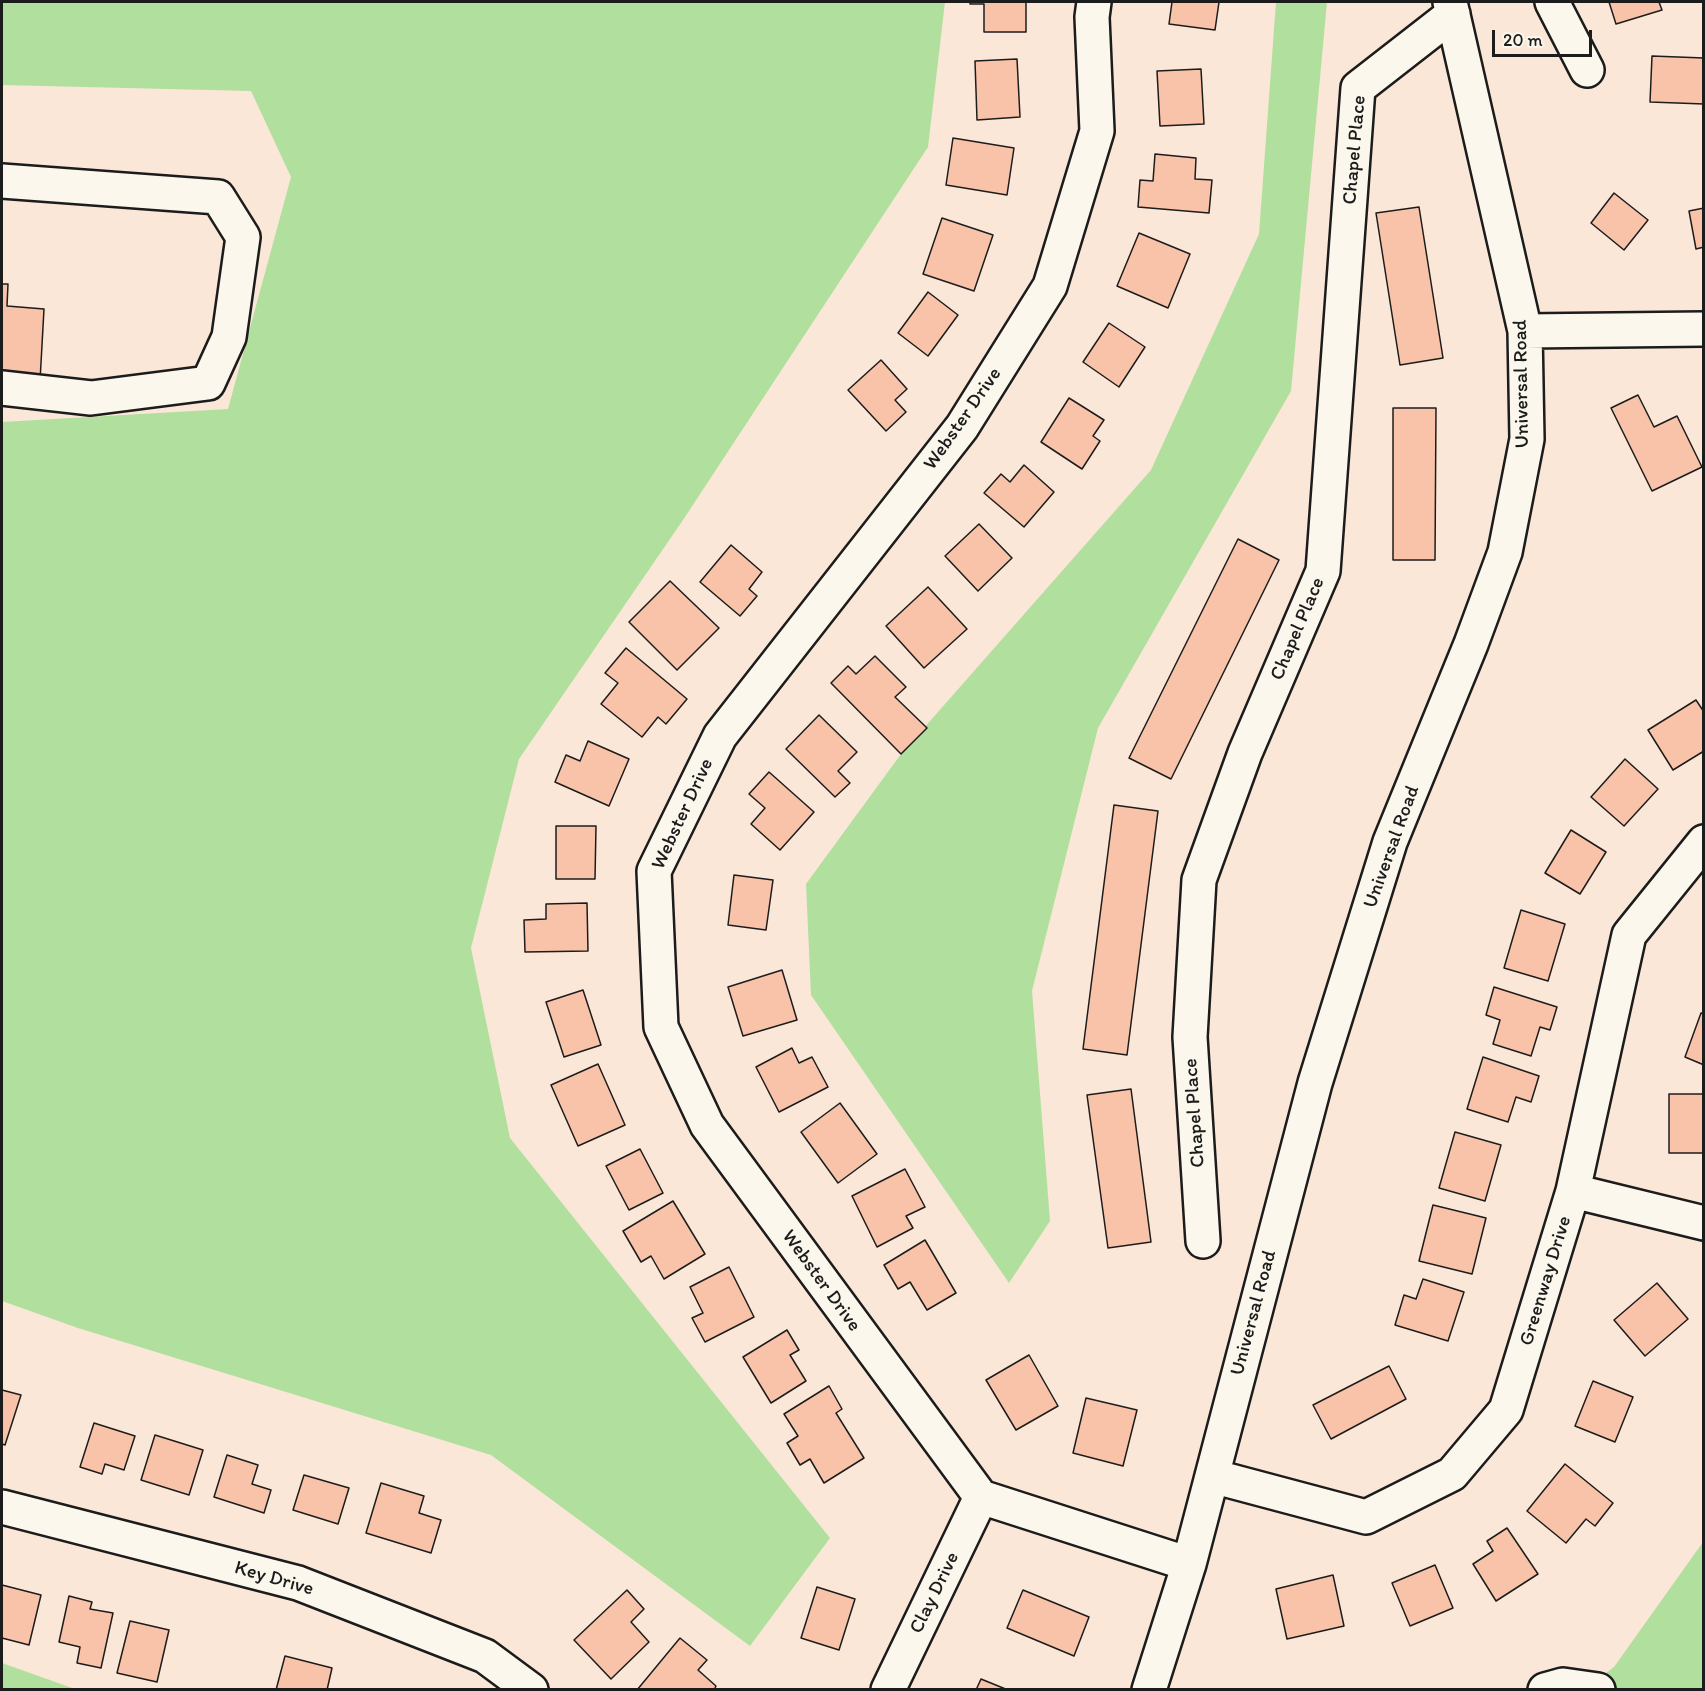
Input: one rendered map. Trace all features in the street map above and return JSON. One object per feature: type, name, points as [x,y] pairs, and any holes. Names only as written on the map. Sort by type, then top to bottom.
[{"type":"street","name":"Webster Drive","points":[[981,1497],[707,1125],[661,1027],[654,871],[720,736],[962,427],[1050,286],[1097,131],[1092,17],[1095,2]]},
{"type":"street","points":[[1552,2],[1587,70]]},
{"type":"street","name":"Universal Road","points":[[1149,1689],[1189,1564],[1315,1083],[1390,842],[1471,644],[1505,552],[1527,439],[1525,331],[1452,8]]},
{"type":"street","name":"Chapel Place","points":[[1203,1241],[1190,1037],[1199,880],[1245,753],[1323,571],[1358,88],[1452,8]]},
{"type":"street","points":[[2,181],[218,197],[243,237],[229,337],[208,383],[91,398],[2,388]]},
{"type":"street","points":[[1525,331],[1704,329]]},
{"type":"street","name":"Greenway Drive","points":[[1212,1476],[1366,1518],[1452,1474],[1506,1410],[1574,1191],[1629,935],[1704,842]]},
{"type":"street","points":[[1574,1191],[1704,1223]]},
{"type":"street","points":[[981,1497],[1189,1564]]},
{"type":"street","name":"Clay Drive","points":[[888,1689],[981,1497]]},
{"type":"street","name":"Key Drive","points":[[2,1507],[298,1583],[486,1656],[531,1689]]},
{"type":"street","points":[[1545,1689],[1563,1685],[1598,1689]]},
{"type":"green space","points":[[2,2],[945,2],[928,147],[683,520],[519,759],[471,948],[510,1138],[830,1538],[750,1646],[491,1455],[78,1328],[2,1301],[2,422],[228,409],[291,177],[251,91],[2,85]]},
{"type":"green space","points":[[1276,2],[1327,2],[1291,391],[1098,728],[1032,991],[1050,1221],[1009,1283],[811,995],[806,884],[901,754],[1151,470],[1259,234]]},
{"type":"green space","points":[[1703,1542],[1703,1689],[1583,1690],[1614,1667]]},
{"type":"green space","points":[[2,1663],[75,1689],[2,1689]]},
{"type":"building","points":[[970,2],[1026,2],[1026,32],[984,32],[984,4],[970,4]]},
{"type":"building","points":[[1172,2],[1219,2],[1215,30],[1169,24]]},
{"type":"building","points":[[1609,2],[1659,2],[1662,10],[1616,24]]},
{"type":"building","points":[[1652,56],[1704,58],[1704,104],[1650,102]]},
{"type":"building","points":[[1017,59],[1020,117],[977,120],[975,61]]},
{"type":"building","points":[[1201,69],[1204,124],[1160,126],[1157,71]]},
{"type":"building","points":[[953,138],[1014,148],[1007,195],[946,185]]},
{"type":"building","points":[[1155,154],[1196,158],[1195,179],[1212,180],[1209,213],[1138,207],[1140,180],[1153,181]]},
{"type":"building","points":[[1614,193],[1648,220],[1624,250],[1591,223]]},
{"type":"building","points":[[1419,207],[1443,358],[1400,365],[1376,213]]},
{"type":"building","points":[[1704,208],[1704,247],[1696,249],[1689,211]]},
{"type":"building","points":[[942,218],[993,235],[974,291],[923,274]]},
{"type":"building","points":[[1139,233],[1190,254],[1168,308],[1117,286]]},
{"type":"building","points":[[2,284],[8,284],[7,306],[44,309],[40,381],[2,378]]},
{"type":"building","points":[[928,292],[958,315],[928,356],[898,333]]},
{"type":"building","points":[[1109,323],[1145,347],[1119,387],[1083,362]]},
{"type":"building","points":[[881,360],[907,389],[895,400],[906,412],[886,431],[848,390]]},
{"type":"building","points":[[1638,395],[1654,427],[1677,416],[1702,467],[1652,491],[1611,408]]},
{"type":"building","points":[[1069,398],[1104,420],[1093,436],[1100,441],[1082,469],[1041,442]]},
{"type":"building","points":[[1393,408],[1436,408],[1435,560],[1393,560]]},
{"type":"building","points":[[1024,465],[1054,492],[1024,527],[984,493],[1001,474],[1010,482]]},
{"type":"building","points":[[979,524],[1012,558],[978,591],[945,556]]},
{"type":"building","points":[[1238,539],[1279,560],[1171,779],[1129,758]]},
{"type":"building","points":[[731,545],[762,572],[749,589],[757,596],[740,616],[700,582]]},
{"type":"building","points":[[670,581],[719,628],[677,670],[629,622]]},
{"type":"building","points":[[928,587],[967,629],[924,668],[886,626]]},
{"type":"building","points":[[626,648],[687,699],[666,724],[658,717],[642,737],[601,704],[618,683],[605,673]]},
{"type":"building","points":[[875,656],[906,687],[895,697],[927,728],[901,754],[831,683],[848,666],[856,674]]},
{"type":"building","points":[[1696,700],[1704,712],[1704,751],[1673,770],[1648,730]]},
{"type":"building","points":[[819,715],[857,752],[838,771],[850,783],[835,797],[786,749]]},
{"type":"building","points":[[588,741],[629,759],[609,806],[555,782],[566,755],[580,761]]},
{"type":"building","points":[[1625,759],[1658,789],[1624,826],[1591,797]]},
{"type":"building","points":[[769,772],[814,812],[780,850],[751,824],[765,808],[749,794]]},
{"type":"building","points":[[1114,805],[1158,811],[1127,1055],[1083,1049]]},
{"type":"building","points":[[556,826],[596,826],[595,879],[556,879]]},
{"type":"building","points":[[1571,830],[1606,852],[1580,894],[1545,873]]},
{"type":"building","points":[[734,875],[773,880],[766,930],[728,925]]},
{"type":"building","points":[[587,903],[588,951],[525,952],[524,920],[546,919],[546,904]]},
{"type":"building","points":[[1521,910],[1565,924],[1548,981],[1504,968]]},
{"type":"building","points":[[782,970],[797,1020],[743,1036],[728,987]]},
{"type":"building","points":[[1494,987],[1557,1007],[1550,1030],[1540,1027],[1531,1056],[1493,1044],[1500,1020],[1486,1015]]},
{"type":"building","points":[[583,990],[601,1045],[564,1057],[546,1002]]},
{"type":"building","points":[[1701,1013],[1704,1014],[1704,1065],[1685,1057]]},
{"type":"building","points":[[792,1048],[799,1063],[812,1057],[828,1087],[779,1112],[756,1067]]},
{"type":"building","points":[[1483,1057],[1539,1076],[1531,1102],[1516,1097],[1508,1122],[1467,1109]]},
{"type":"building","points":[[598,1064],[625,1125],[578,1146],[551,1085]]},
{"type":"building","points":[[1131,1089],[1151,1242],[1108,1248],[1087,1095]]},
{"type":"building","points":[[1669,1094],[1704,1094],[1704,1153],[1669,1153]]},
{"type":"building","points":[[840,1103],[877,1154],[838,1183],[801,1132]]},
{"type":"building","points":[[1455,1132],[1501,1145],[1485,1201],[1439,1188]]},
{"type":"building","points":[[640,1149],[663,1193],[629,1210],[606,1166]]},
{"type":"building","points":[[905,1169],[925,1207],[906,1216],[913,1228],[877,1247],[852,1196]]},
{"type":"building","points":[[673,1201],[705,1254],[664,1279],[651,1256],[641,1262],[623,1231]]},
{"type":"building","points":[[1433,1205],[1486,1218],[1472,1274],[1419,1261]]},
{"type":"building","points":[[925,1240],[956,1293],[927,1310],[910,1282],[898,1289],[884,1265]]},
{"type":"building","points":[[729,1267],[754,1317],[705,1342],[692,1318],[703,1313],[690,1287]]},
{"type":"building","points":[[1423,1279],[1464,1292],[1448,1341],[1395,1325],[1404,1295],[1416,1299]]},
{"type":"building","points":[[1657,1283],[1688,1319],[1645,1356],[1614,1320]]},
{"type":"building","points":[[787,1330],[799,1350],[790,1355],[806,1381],[771,1403],[743,1357]]},
{"type":"building","points":[[1029,1355],[1058,1406],[1016,1430],[986,1380]]},
{"type":"building","points":[[1389,1366],[1406,1399],[1331,1439],[1313,1405]]},
{"type":"building","points":[[1593,1381],[1633,1397],[1615,1442],[1575,1426]]},
{"type":"building","points":[[829,1386],[842,1409],[836,1413],[864,1458],[824,1483],[810,1459],[800,1465],[787,1443],[798,1436],[784,1414]]},
{"type":"building","points":[[2,1390],[21,1395],[5,1445],[2,1444]]},
{"type":"building","points":[[1086,1398],[1137,1410],[1123,1466],[1073,1453]]},
{"type":"building","points":[[94,1423],[135,1436],[124,1470],[105,1464],[102,1474],[80,1467]]},
{"type":"building","points":[[155,1435],[203,1450],[189,1495],[141,1480]]},
{"type":"building","points":[[227,1455],[258,1465],[252,1484],[271,1490],[264,1513],[214,1497]]},
{"type":"building","points":[[1565,1464],[1613,1503],[1595,1526],[1586,1519],[1566,1543],[1527,1511]]},
{"type":"building","points":[[304,1475],[349,1488],[338,1524],[293,1510]]},
{"type":"building","points":[[381,1483],[424,1496],[419,1513],[441,1520],[431,1553],[366,1533]]},
{"type":"building","points":[[1507,1528],[1538,1574],[1496,1601],[1473,1564],[1493,1551],[1487,1541]]},
{"type":"building","points":[[1435,1565],[1453,1608],[1410,1626],[1392,1583]]},
{"type":"building","points":[[1333,1575],[1344,1626],[1287,1639],[1276,1589]]},
{"type":"building","points":[[2,1585],[41,1595],[29,1645],[2,1638]]},
{"type":"building","points":[[817,1587],[855,1599],[839,1650],[801,1638]]},
{"type":"building","points":[[627,1590],[644,1609],[631,1622],[649,1642],[611,1679],[574,1640]]},
{"type":"building","points":[[1023,1590],[1089,1617],[1074,1656],[1007,1628]]},
{"type":"building","points":[[69,1596],[92,1602],[90,1609],[113,1613],[101,1668],[77,1663],[80,1647],[59,1642]]},
{"type":"building","points":[[130,1621],[169,1630],[157,1682],[117,1673]]},
{"type":"building","points":[[680,1638],[707,1660],[698,1670],[716,1686],[714,1690],[637,1690]]},
{"type":"building","points":[[285,1656],[332,1668],[327,1690],[276,1690]]},
{"type":"building","points":[[981,1679],[1008,1690],[976,1690]]}]
